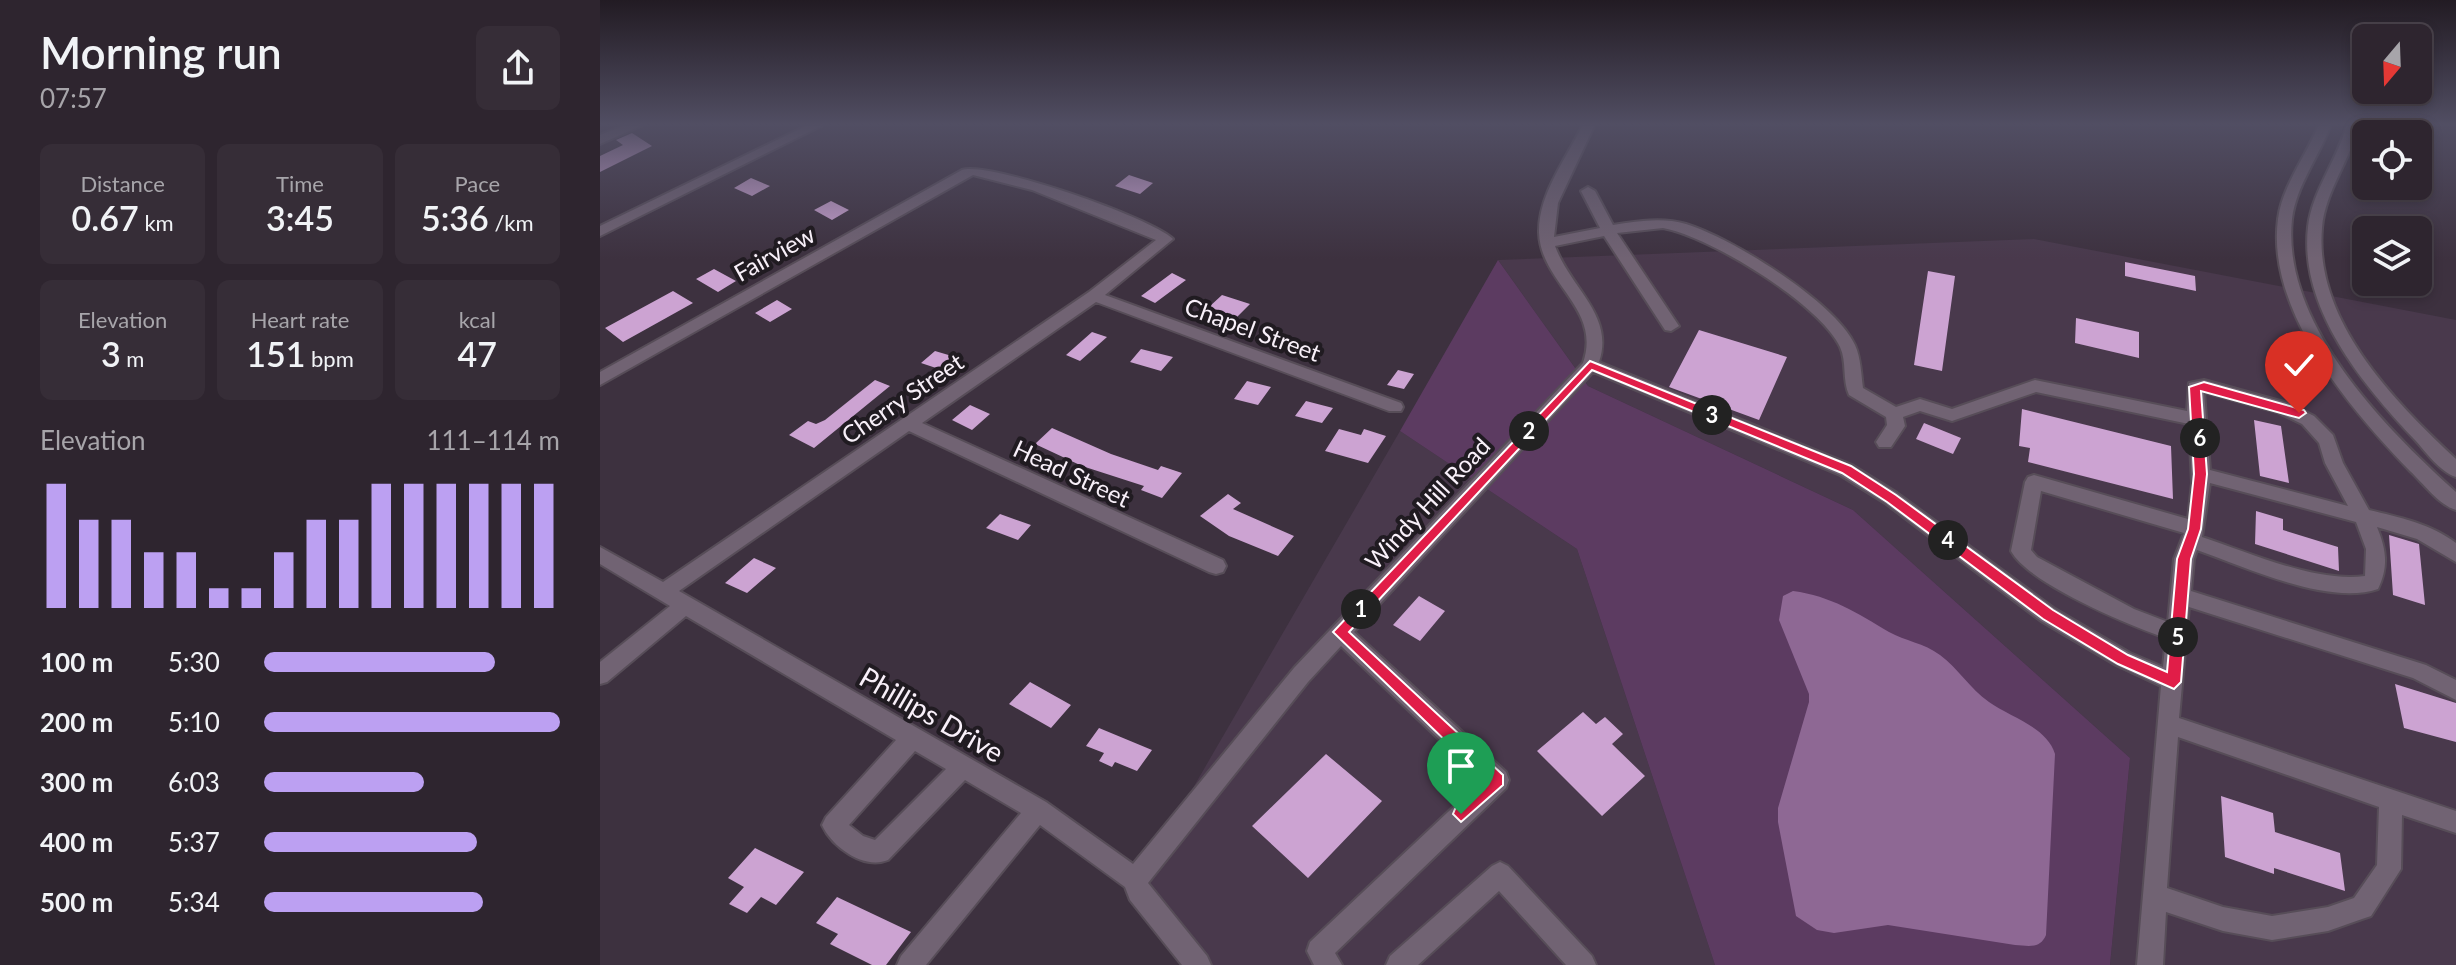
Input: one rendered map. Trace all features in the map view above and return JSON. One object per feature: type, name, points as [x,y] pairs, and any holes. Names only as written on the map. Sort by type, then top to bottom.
[{"type":"street","points":[[600,232],[728,169]]},
{"type":"street","points":[[1568,169],[1550,207],[1547,243],[1552,261],[1589,318],[1596,336],[1590,365],[1846,470],[1891,498],[2048,615],[2123,659],[2174,682]]},
{"type":"street","points":[[2304,169],[2285,221],[2284,250],[2295,297],[2332,366],[2358,402],[2392,442],[2456,503]]},
{"type":"street","points":[[2337,169],[2324,194],[2315,226],[2315,247],[2324,292],[2353,349],[2381,391],[2423,440],[2456,470]]},
{"type":"street","name":"Fairview","points":[[600,379],[949,181],[972,171],[993,174],[1095,209],[1148,228],[1166,239]]},
{"type":"street","points":[[1588,191],[1615,243],[1671,326]]},
{"type":"street","points":[[1547,243],[1666,224],[1709,238],[1789,288],[1828,318],[1848,345],[1855,391],[1894,414],[1920,405],[1952,415],[2035,386],[2197,419]]},
{"type":"street","name":"Cherry Street","points":[[663,592],[1094,296],[1166,239]]},
{"type":"street","name":"Chapel Street","points":[[1094,296],[1395,407]]},
{"type":"street","name":"Windy Hill Road","points":[[1135,880],[1301,675],[1590,365]]},
{"type":"street","points":[[2150,965],[2169,724],[2182,596],[2184,559],[2193,535],[2201,474],[2195,387],[2199,385],[2299,413],[2327,440],[2334,463],[2375,545],[2377,564],[2371,583],[2362,587],[2331,584],[2193,535],[2034,482],[2021,551],[2030,563],[2127,615],[2178,634]]},
{"type":"street","points":[[1885,442],[1896,426],[1894,414]]},
{"type":"street","name":"Head Street","points":[[907,423],[1216,566]]},
{"type":"street","points":[[2201,474],[2334,511],[2415,529],[2444,543],[2456,554]]},
{"type":"street","name":"Phillips Drive","points":[[600,555],[1038,810],[1135,880],[1138,892],[1198,965]]},
{"type":"street","points":[[2182,596],[2419,671],[2456,691]]},
{"type":"street","points":[[600,675],[686,604]]},
{"type":"street","points":[[1329,965],[1319,951],[1498,780],[1340,632]]},
{"type":"street","points":[[2169,724],[2456,822]]},
{"type":"street","points":[[913,737],[834,825],[841,834],[870,852],[880,852],[963,767]]},
{"type":"street","points":[[2155,896],[2223,919],[2272,928],[2328,919],[2362,907],[2389,869],[2391,799]]},
{"type":"street","points":[[910,965],[1038,810]]},
{"type":"street","points":[[1399,965],[1500,874],[1583,965]]},
{"type":"shaded area","points":[[2034,239],[2456,320],[2456,965],[2110,965],[2130,758],[1853,510],[1588,386],[1498,260]]},
{"type":"shaded area","points":[[1498,260],[1588,386],[1853,510],[2130,758],[2110,965],[1715,965],[1577,549],[1400,431]]},
{"type":"shaded area","points":[[1400,431],[1577,549],[1715,965],[1201,965],[1135,888]]},
{"type":"shaded area","points":[[1793,591],[1832,601],[1895,635],[1934,651],[1982,697],[2036,730],[2051,745],[2055,754],[2046,935],[2041,943],[2034,946],[2015,945],[1888,925],[1834,933],[1817,930],[1796,916],[1778,822],[1778,808],[1809,702],[1809,694],[1779,620],[1783,596]]},
{"type":"building","points":[[1129,175],[1153,183],[1140,194],[1115,186]]},
{"type":"building","points":[[751,178],[770,186],[752,196],[734,188]]},
{"type":"building","points":[[831,201],[849,210],[832,220],[814,210]]},
{"type":"building","points":[[2125,262],[2195,276],[2196,291],[2125,276]]},
{"type":"building","points":[[714,269],[736,281],[718,292],[696,279]]},
{"type":"building","points":[[1928,271],[1955,276],[1942,371],[1914,365]]},
{"type":"building","points":[[1172,273],[1186,280],[1155,303],[1141,296]]},
{"type":"building","points":[[673,291],[693,303],[623,342],[605,328]]},
{"type":"building","points":[[1222,295],[1250,304],[1237,317],[1209,307]]},
{"type":"building","points":[[777,300],[792,309],[770,322],[755,313]]},
{"type":"building","points":[[2076,318],[2139,332],[2139,358],[2075,343]]},
{"type":"building","points":[[1699,330],[1787,357],[1759,420],[1669,387]]},
{"type":"building","points":[[1092,332],[1107,337],[1080,361],[1066,355]]},
{"type":"building","points":[[1141,349],[1173,357],[1161,371],[1130,362]]},
{"type":"building","points":[[935,351],[962,359],[948,372],[921,363]]},
{"type":"building","points":[[1398,370],[1414,374],[1404,389],[1387,385]]},
{"type":"building","points":[[875,380],[890,386],[814,448],[789,435],[808,421],[816,424],[825,420]]},
{"type":"building","points":[[1247,381],[1271,387],[1258,405],[1234,399]]},
{"type":"building","points":[[1306,401],[1333,408],[1322,423],[1295,416]]},
{"type":"building","points":[[970,405],[990,414],[972,430],[952,420]]},
{"type":"building","points":[[2022,409],[2171,446],[2173,499],[2028,462],[2030,448],[2019,446]]},
{"type":"building","points":[[2254,420],[2281,426],[2289,483],[2260,476]]},
{"type":"building","points":[[1924,423],[1961,438],[1953,454],[1916,439]]},
{"type":"building","points":[[1052,428],[1111,454],[1158,470],[1161,466],[1182,473],[1162,498],[1141,490],[1144,486],[1082,466],[1035,444]]},
{"type":"building","points":[[1339,429],[1361,435],[1364,429],[1386,436],[1368,463],[1325,451]]},
{"type":"building","points":[[1228,494],[1241,503],[1233,509],[1294,536],[1278,556],[1229,536],[1200,516]]},
{"type":"building","points":[[2256,511],[2283,519],[2283,530],[2338,547],[2339,571],[2255,544]]},
{"type":"building","points":[[1000,514],[1031,525],[1018,540],[986,528]]},
{"type":"building","points":[[2389,535],[2419,544],[2425,605],[2393,595]]},
{"type":"building","points":[[754,558],[776,568],[747,593],[725,583]]},
{"type":"building","points":[[1419,596],[1445,611],[1420,641],[1393,625]]},
{"type":"building","points":[[1030,682],[1071,705],[1051,728],[1009,704]]},
{"type":"building","points":[[2395,684],[2456,703],[2456,742],[2404,728]]},
{"type":"building","points":[[1583,712],[1596,724],[1605,717],[1623,734],[1612,744],[1645,776],[1602,816],[1537,751]]},
{"type":"building","points":[[1099,728],[1152,750],[1137,771],[1115,762],[1112,767],[1099,761],[1104,753],[1086,746]]},
{"type":"building","points":[[1326,754],[1382,801],[1308,878],[1252,826]]},
{"type":"building","points":[[2221,796],[2273,813],[2275,832],[2340,853],[2345,891],[2274,868],[2274,874],[2225,857]]},
{"type":"building","points":[[755,848],[804,872],[776,905],[761,897],[747,913],[729,904],[744,887],[728,878]]},
{"type":"building","points":[[837,897],[911,932],[886,965],[872,965],[830,944],[838,934],[816,923]]},
{"type":"route","points":[[1461,814],[1498,780],[1340,632],[1590,365],[1846,470],[1891,498],[2048,615],[2123,659],[2174,682],[2184,559],[2195,529],[2201,474],[2195,387],[2204,386],[2299,413]]}]
